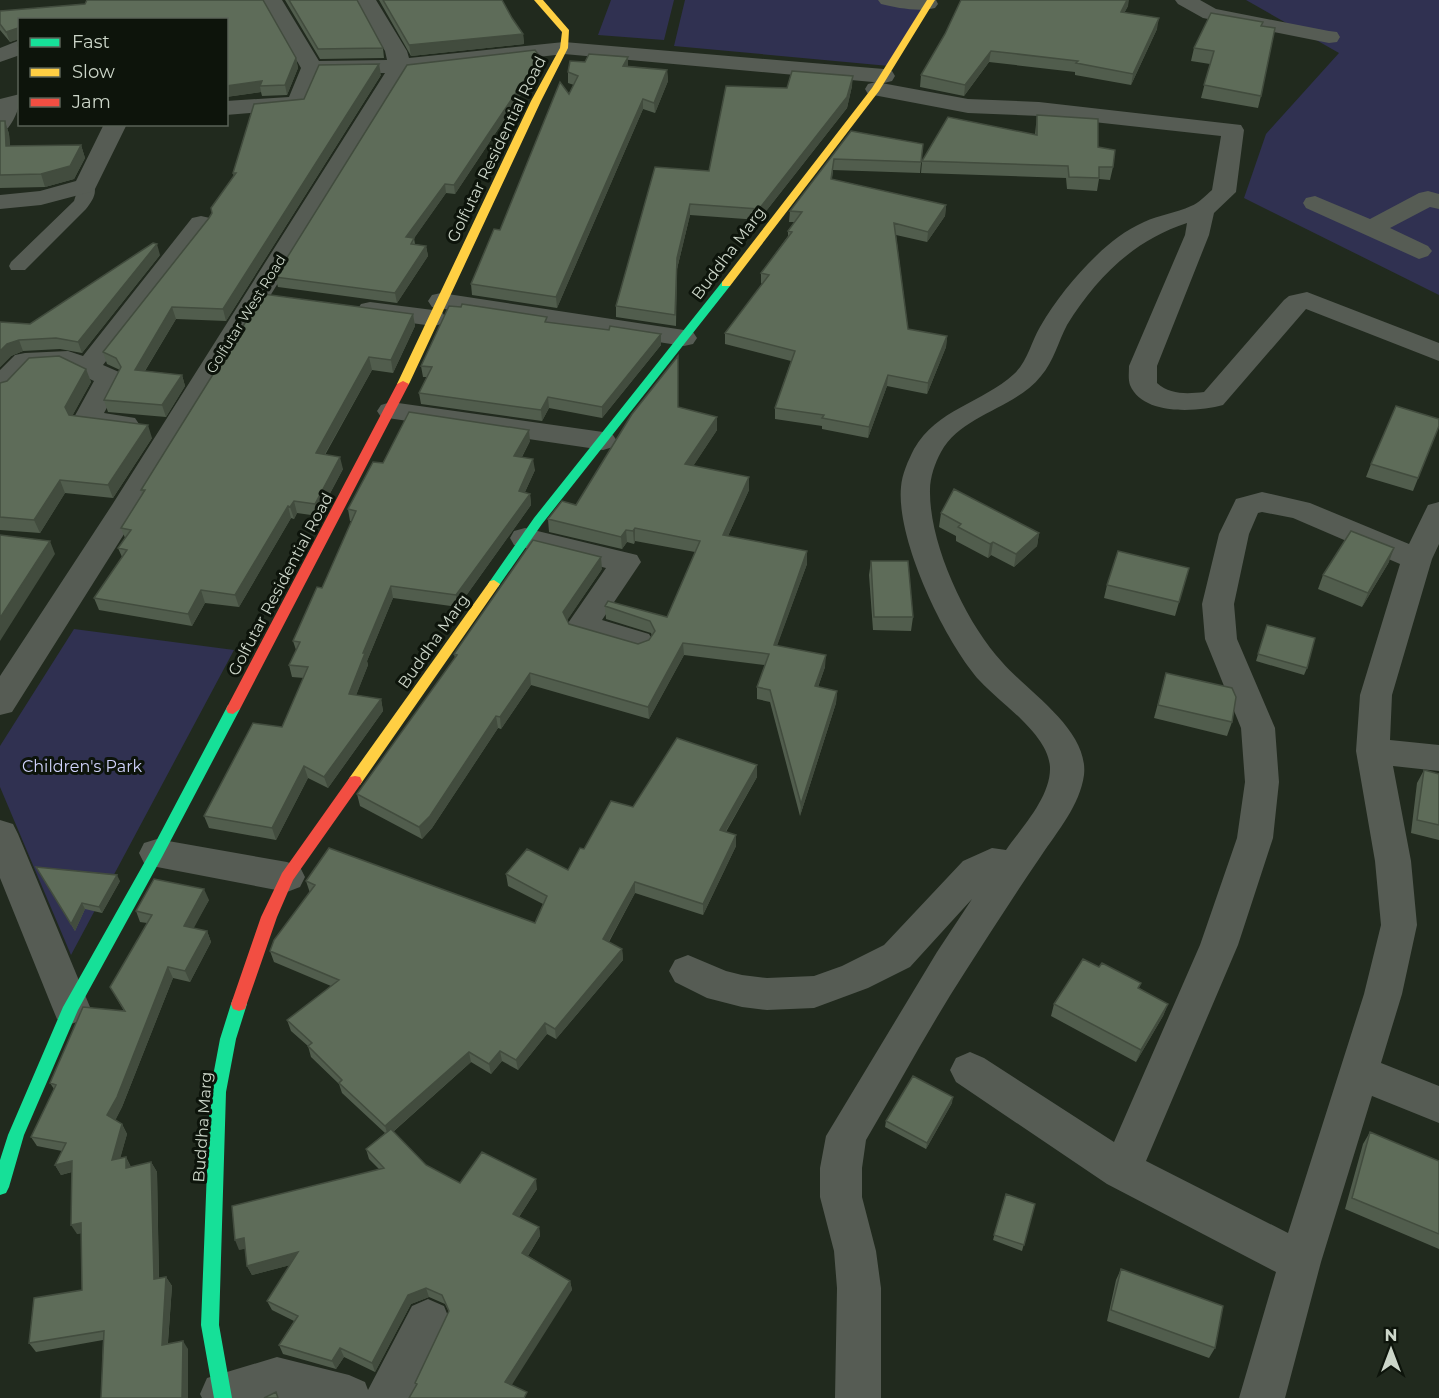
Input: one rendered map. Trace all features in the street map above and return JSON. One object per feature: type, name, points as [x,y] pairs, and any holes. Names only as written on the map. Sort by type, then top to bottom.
[{"type":"street","points":[[272,0],[312,68]]},
{"type":"street","points":[[366,0],[396,51],[400,66]]},
{"type":"street","name":"Golfutar Residential Road","points":[[0,1187],[16,1135],[71,1007],[157,853],[391,411],[536,101],[564,48],[566,32],[538,0]]},
{"type":"street","points":[[888,0],[930,2]]},
{"type":"street","points":[[1185,0],[1210,14],[1329,37]]},
{"type":"street","name":"Buddha Marg","points":[[223,1396],[210,1325],[218,1092],[228,1039],[246,982],[269,917],[288,877],[525,538],[684,338],[880,83],[930,2]]},
{"type":"street","points":[[0,56],[18,47]]},
{"type":"street","points":[[312,68],[400,66],[564,48],[880,83],[968,106],[1039,110],[1233,130],[1224,192],[1202,211],[1167,222],[1137,235],[1112,256],[1082,287],[1054,326],[1032,370],[1018,383],[953,423],[930,445],[918,471],[914,491],[921,538],[966,638],[989,670],[1051,732],[1065,758],[1067,780],[1058,801],[950,963],[846,1136],[841,1168],[841,1197],[855,1251],[859,1288],[858,1398]]},
{"type":"street","name":"Golfutar West Road","points":[[0,703],[175,429],[269,297],[400,66]]},
{"type":"street","points":[[228,108],[298,103],[312,68]]},
{"type":"street","points":[[0,123],[9,102],[18,100]]},
{"type":"street","points":[[0,202],[41,198],[86,186],[115,126]]},
{"type":"street","points":[[1371,229],[1428,198],[1439,202]]},
{"type":"street","points":[[1315,203],[1419,251]]},
{"type":"street","points":[[1202,211],[1197,235],[1143,366],[1143,381],[1151,393],[1175,401],[1195,403],[1213,399],[1293,306],[1306,300],[1439,353]]},
{"type":"street","points":[[87,368],[201,223]]},
{"type":"street","points":[[351,307],[437,309],[684,338]]},
{"type":"street","points":[[0,386],[25,361],[68,359],[109,378],[86,421],[175,429]]},
{"type":"street","points":[[391,411],[603,441]]},
{"type":"street","points":[[1122,1170],[1219,945],[1255,838],[1262,783],[1258,728],[1221,639],[1218,604],[1234,534],[1246,506],[1262,502],[1300,510],[1417,559]]},
{"type":"street","points":[[1262,1398],[1300,1262],[1383,994],[1400,925],[1392,861],[1373,752],[1376,695],[1417,559],[1439,512]]},
{"type":"street","points":[[525,538],[626,562],[582,626],[638,642]]},
{"type":"street","points":[[1373,752],[1439,758]]},
{"type":"street","points":[[0,834],[71,1007]]},
{"type":"street","points":[[157,853],[288,877]]},
{"type":"street","points":[[688,972],[720,986],[742,991],[767,994],[814,992],[897,956],[976,871],[993,863],[1014,865]]},
{"type":"street","points":[[970,1070],[1122,1170],[1300,1262]]},
{"type":"street","points":[[1359,1072],[1439,1105]]},
{"type":"street","points":[[388,1398],[428,1321]]},
{"type":"street","points":[[223,1396],[277,1379],[349,1398]]},
{"type":"lane","points":[[18,266],[80,205],[85,198],[86,186]]},
{"type":"green space","points":[[611,0],[674,0],[664,40],[598,35]]},
{"type":"green space","points":[[685,0],[888,0],[928,4],[889,66],[674,46]]},
{"type":"green space","points":[[1246,0],[1439,0],[1439,295],[1244,198],[1266,134],[1339,53]]},
{"type":"green space","name":"Children's Park","points":[[74,629],[234,650],[71,955],[0,787],[0,746]]},
{"type":"building","points":[[87,0],[263,0],[296,58],[285,85],[260,86],[262,81],[228,86],[228,18],[18,18],[18,28],[6,32],[0,24],[0,11],[85,4]]},
{"type":"building","points":[[289,0],[357,0],[383,48],[318,49]]},
{"type":"building","points":[[383,0],[502,0],[523,34],[409,45]]},
{"type":"building","points":[[961,0],[1127,0],[1121,12],[1159,18],[1133,74],[1076,63],[1078,61],[991,51],[965,85],[921,75],[945,34]]},
{"type":"building","points":[[1211,13],[1263,22],[1261,26],[1275,28],[1261,96],[1204,85],[1214,51],[1194,48]]},
{"type":"building","points":[[535,50],[540,57],[454,185],[445,184],[406,237],[414,238],[411,244],[426,246],[395,293],[275,277],[407,65]]},
{"type":"building","points":[[589,54],[628,57],[623,66],[667,70],[654,103],[643,99],[556,297],[471,284],[494,229],[500,230],[560,82],[569,94],[578,76],[568,72],[570,61],[585,62]]},
{"type":"building","points":[[379,64],[223,309],[172,307],[135,370],[182,375],[162,405],[104,400],[121,367],[116,358],[103,352],[209,218],[212,213],[211,208],[236,173],[233,173],[254,104],[304,99],[319,65]]},
{"type":"building","points":[[792,71],[853,76],[847,97],[759,209],[690,204],[677,258],[675,315],[616,306],[655,167],[709,171],[726,86],[787,88]]},
{"type":"building","points":[[1037,115],[1098,119],[1098,147],[1115,150],[1113,167],[1099,167],[1099,178],[1069,177],[1068,166],[922,161],[948,117],[1037,135]]},
{"type":"building","points":[[0,121],[5,121],[6,146],[81,145],[70,166],[41,174],[0,175]]},
{"type":"building","points":[[851,131],[923,144],[921,162],[834,159],[831,179],[946,205],[928,232],[894,223],[908,329],[947,336],[928,383],[888,375],[869,427],[822,418],[824,415],[775,408],[795,351],[725,333],[769,275],[761,273],[792,232],[788,231],[802,212],[790,211]]},
{"type":"building","points":[[153,243],[157,244],[78,342],[56,338],[19,340],[7,344],[0,351],[0,322],[30,324]]},
{"type":"building","points":[[263,294],[413,314],[391,360],[369,357],[316,453],[340,457],[315,504],[294,501],[290,507],[288,506],[235,595],[201,590],[188,614],[94,598],[127,550],[118,548],[131,530],[121,528],[145,490],[141,490]]},
{"type":"building","points":[[462,304],[547,317],[545,322],[609,330],[610,326],[661,334],[602,407],[548,397],[541,410],[419,393],[432,367],[421,366],[449,306],[461,307]]},
{"type":"building","points":[[59,356],[86,369],[65,407],[69,415],[148,425],[108,485],[60,480],[34,520],[0,517],[0,383],[7,381],[29,358]]},
{"type":"building","points":[[678,356],[678,407],[717,417],[685,464],[749,477],[723,535],[807,551],[774,645],[826,655],[815,686],[837,691],[801,804],[770,690],[757,687],[769,654],[683,643],[648,707],[530,673],[500,717],[496,716],[430,816],[419,827],[357,794],[457,655],[454,654],[533,540],[601,557],[563,612],[569,624],[638,644],[649,640],[655,631],[650,621],[605,606],[608,601],[667,617],[700,541],[635,528],[633,531],[626,530],[621,537],[548,519],[562,501],[576,505],[632,414]]},
{"type":"building","points":[[1396,406],[1439,419],[1439,426],[1418,478],[1371,464]]},
{"type":"building","points":[[409,412],[529,430],[514,456],[533,459],[519,491],[530,494],[456,595],[391,586],[363,653],[365,653],[349,694],[381,699],[324,777],[304,766],[272,828],[204,816],[253,723],[282,727],[308,667],[289,665],[300,642],[293,641],[317,587],[322,588],[356,511],[348,509],[373,462],[383,463]]},
{"type":"building","points":[[954,489],[1039,533],[1016,554],[993,542],[990,544],[958,527],[961,524],[941,513]]},
{"type":"building","points":[[1351,531],[1394,548],[1368,593],[1323,575]]},
{"type":"building","points":[[0,535],[50,541],[0,618]]},
{"type":"building","points":[[1118,551],[1189,568],[1179,602],[1107,585]]},
{"type":"building","points":[[871,561],[908,561],[913,617],[874,617]]},
{"type":"building","points":[[1267,625],[1315,638],[1307,668],[1258,654]]},
{"type":"building","points":[[1166,673],[1232,688],[1236,697],[1232,722],[1158,705]]},
{"type":"building","points":[[677,738],[757,765],[720,830],[736,835],[703,904],[635,882],[603,939],[622,949],[555,1029],[545,1023],[516,1060],[500,1051],[489,1064],[469,1052],[385,1126],[339,1083],[342,1080],[308,1046],[312,1043],[287,1020],[339,980],[270,951],[274,940],[315,885],[306,881],[329,848],[535,923],[547,896],[506,874],[527,849],[568,870],[580,848],[584,849],[611,801],[633,807]]},
{"type":"building","points":[[1424,770],[1439,774],[1439,825],[1417,820]]},
{"type":"building","points":[[36,867],[117,875],[99,907],[82,903],[71,924]]},
{"type":"building","points":[[154,879],[204,889],[184,926],[207,931],[185,971],[168,967],[117,1097],[107,1115],[122,1124],[112,1160],[126,1157],[126,1168],[151,1162],[154,1279],[166,1277],[162,1345],[183,1341],[182,1398],[101,1398],[104,1331],[29,1343],[34,1298],[82,1290],[81,1223],[71,1225],[72,1161],[55,1165],[66,1143],[31,1137],[56,1085],[50,1083],[83,1007],[125,1011],[110,987],[152,915],[136,911]]},
{"type":"building","points":[[1083,959],[1099,967],[1102,963],[1141,983],[1138,988],[1168,1004],[1141,1050],[1054,1004]]},
{"type":"building","points":[[913,1076],[953,1097],[927,1143],[886,1121]]},
{"type":"building","points":[[391,1129],[426,1165],[460,1183],[482,1152],[536,1179],[513,1214],[539,1227],[522,1253],[570,1281],[505,1382],[527,1392],[524,1398],[409,1398],[449,1311],[442,1295],[426,1288],[408,1295],[372,1363],[340,1348],[332,1361],[279,1345],[298,1316],[267,1301],[298,1252],[247,1266],[244,1238],[235,1240],[232,1206],[384,1168],[366,1149]]},
{"type":"building","points":[[1370,1132],[1439,1161],[1439,1234],[1352,1198]]},
{"type":"building","points":[[1006,1194],[1035,1204],[1024,1245],[994,1235]]},
{"type":"building","points":[[1121,1269],[1223,1306],[1215,1348],[1111,1310]]},
{"type":"building","points":[[276,1392],[278,1398],[264,1398]]},
{"type":"traffic: fast","points":[[494,584],[538,521],[726,284]]},
{"type":"traffic: fast","points":[[0,1187],[16,1135],[71,1007],[157,853],[233,709]]},
{"type":"traffic: fast","points":[[223,1398],[210,1325],[218,1092],[228,1039],[239,1004]]},
{"type":"traffic: slow","points":[[403,384],[536,101],[564,48],[566,32],[538,0]]},
{"type":"traffic: slow","points":[[726,284],[876,89],[931,0]]},
{"type":"traffic: slow","points":[[355,781],[494,584]]},
{"type":"traffic: jam","points":[[233,709],[403,384]]},
{"type":"traffic: jam","points":[[239,1004],[269,917],[287,877],[355,781]]}]
